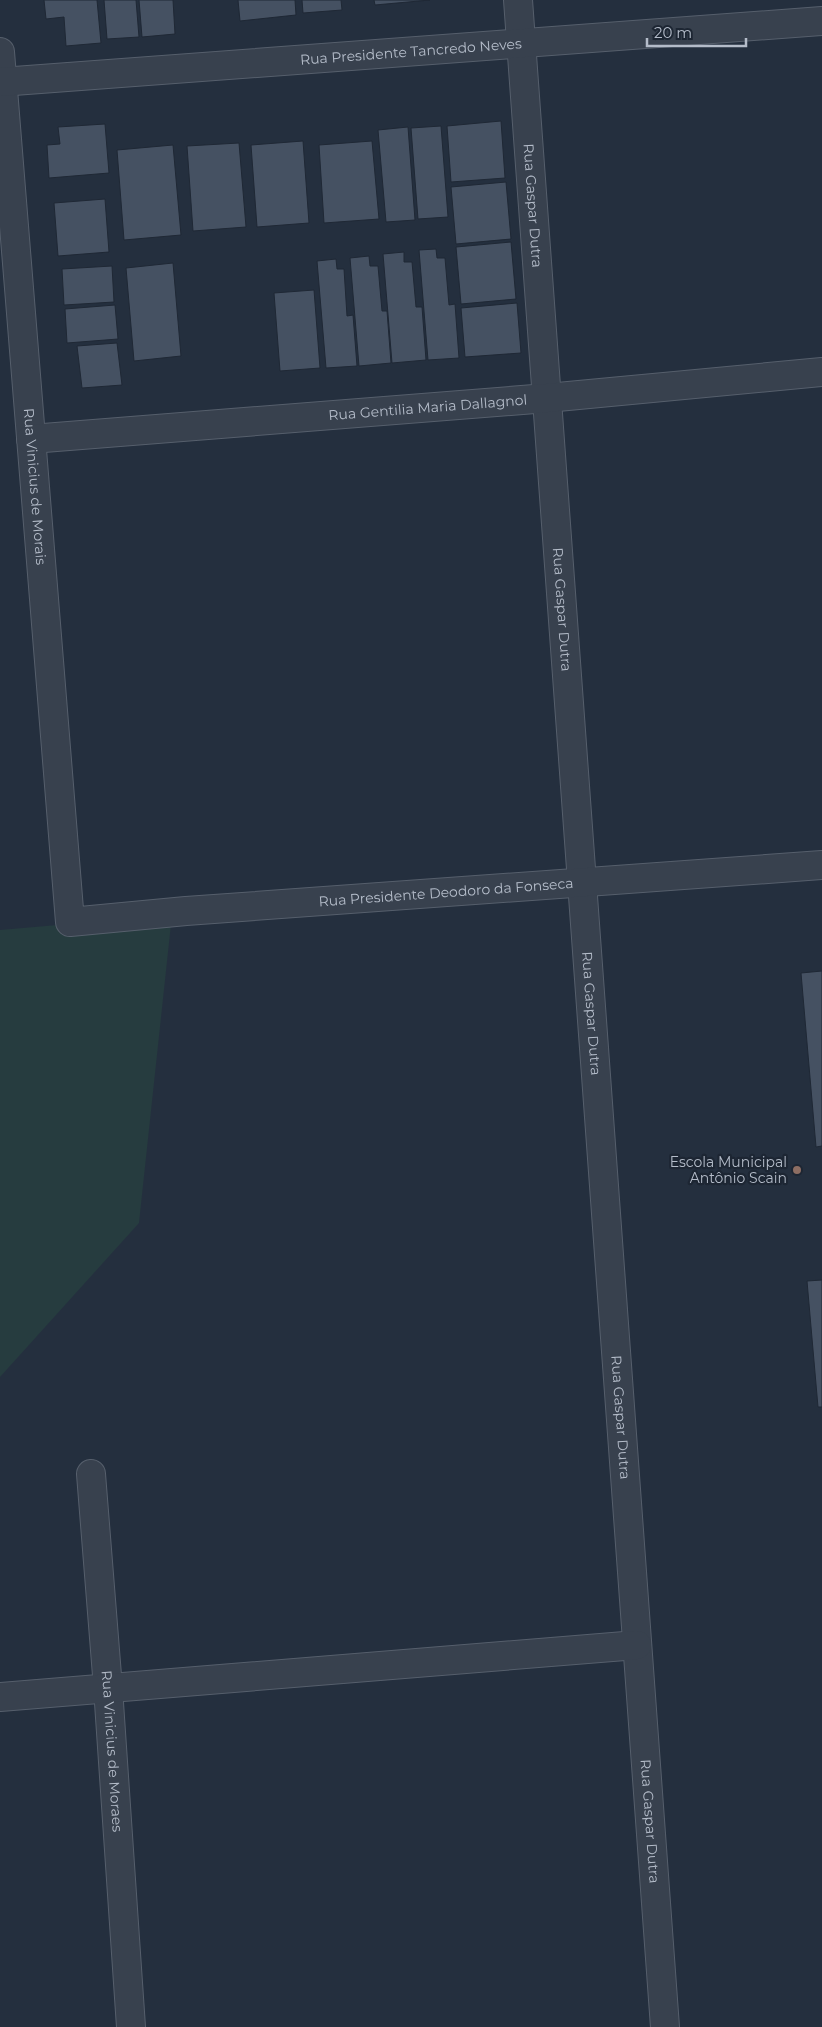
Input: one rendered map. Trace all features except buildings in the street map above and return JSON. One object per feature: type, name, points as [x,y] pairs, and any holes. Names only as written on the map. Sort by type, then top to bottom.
[{"type":"street","name":"Rua Gaspar Dutra","points":[[518,0],[665,2027]]},
{"type":"street","name":"Rua Presidente Tancredo Neves","points":[[1,82],[822,21]]},
{"type":"street","name":"Rua Vinicius de Morais","points":[[0,52],[70,922]]},
{"type":"street","name":"Rua Gentilia Maria Dallagnol","points":[[31,439],[546,398],[822,372]]},
{"type":"street","name":"Rua Presidente Deodoro da Fonseca","points":[[70,922],[196,910],[822,865]]},
{"type":"street","name":"Rua Vinicius de Moraes","points":[[91,1474],[108,1688],[131,2027]]},
{"type":"street","points":[[0,1697],[637,1645]]},
{"type":"green space","points":[[172,915],[139,1223],[0,1377],[0,930]]},
{"type":"place","name":"Escola Municipal Antônio Scain","points":[[797,1170]]}]
